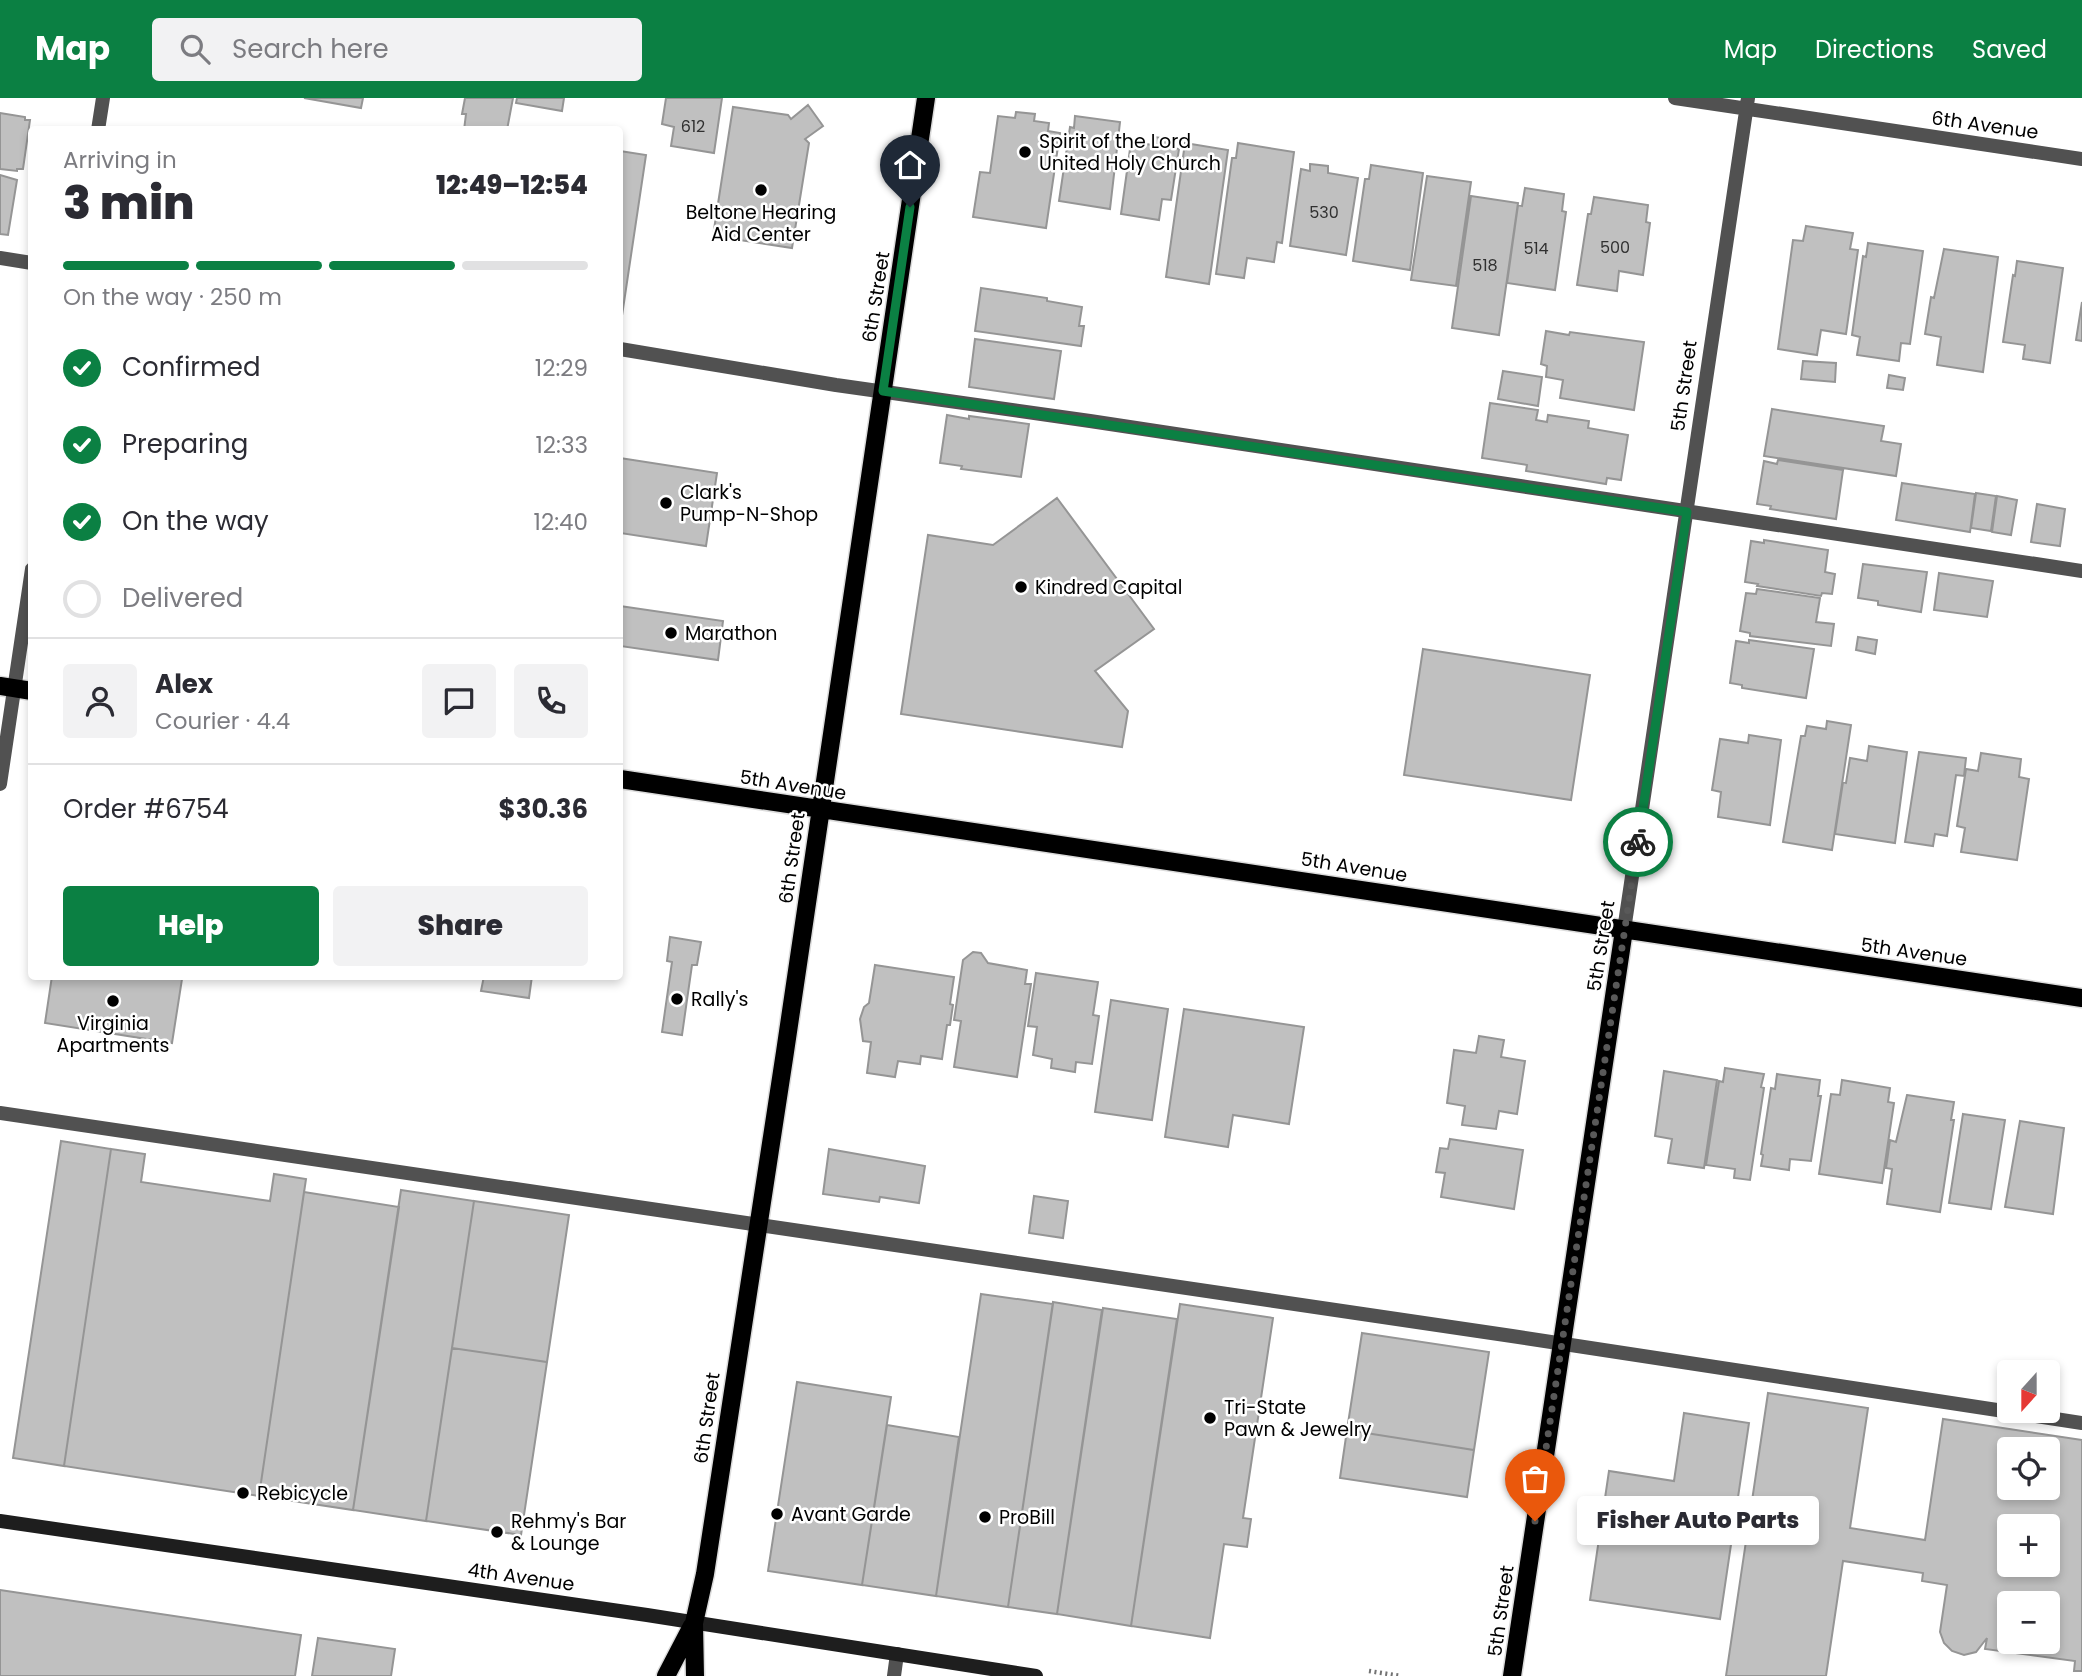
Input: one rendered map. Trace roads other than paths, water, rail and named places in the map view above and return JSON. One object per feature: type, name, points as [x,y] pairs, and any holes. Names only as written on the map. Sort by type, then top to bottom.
[{"type":"main road","name":"6th Street","points":[[694,1623],[705,1574],[926,98]]},
{"type":"main road","name":"5th Avenue","points":[[623,779],[2082,998]]},
{"type":"main road","name":"5th Street","points":[[1512,1676],[1624,930]]},
{"type":"main road","points":[[666,1676],[694,1623]]},
{"type":"main road","points":[[694,1623],[695,1676]]},
{"type":"street","points":[[99,126],[103,98]]},
{"type":"street","name":"6th Avenue","points":[[1675,98],[1748,104],[2082,159]]},
{"type":"street","name":"5th Street","points":[[1624,930],[1748,104]]},
{"type":"street","points":[[0,258],[28,262]]},
{"type":"street","points":[[623,349],[2082,571]]},
{"type":"street","points":[[0,784],[28,597]]},
{"type":"street","points":[[0,1112],[2082,1423]]},
{"type":"street","name":"4th Avenue","points":[[0,1521],[694,1623],[897,1654],[998,1673],[1036,1676]]},
{"type":"street","points":[[894,1676],[897,1654]]},
{"type":"place","name":"Spirit of the Lord United Holy Church","points":[[1025,152]]},
{"type":"place","name":"Beltone Hearing Aid Center","points":[[761,190]]},
{"type":"place","name":"Clark's Pump-N-Shop","points":[[666,503]]},
{"type":"place","name":"Kindred Capital","points":[[1021,587]]},
{"type":"place","name":"Marathon","points":[[671,633]]},
{"type":"place","name":"Rally's","points":[[677,999]]},
{"type":"place","name":"Virginia Apartments","points":[[113,1001]]},
{"type":"place","name":"Tri-State Pawn & Jewelry","points":[[1210,1418]]},
{"type":"place","name":"Rebicycle","points":[[243,1493]]},
{"type":"place","name":"Avant Garde","points":[[777,1514]]},
{"type":"place","name":"ProBill","points":[[985,1517]]},
{"type":"place","name":"Fisher Auto Parts","points":[[1535,1521]]},
{"type":"place","name":"Rehmy's Bar & Lounge","points":[[497,1532]]}]
